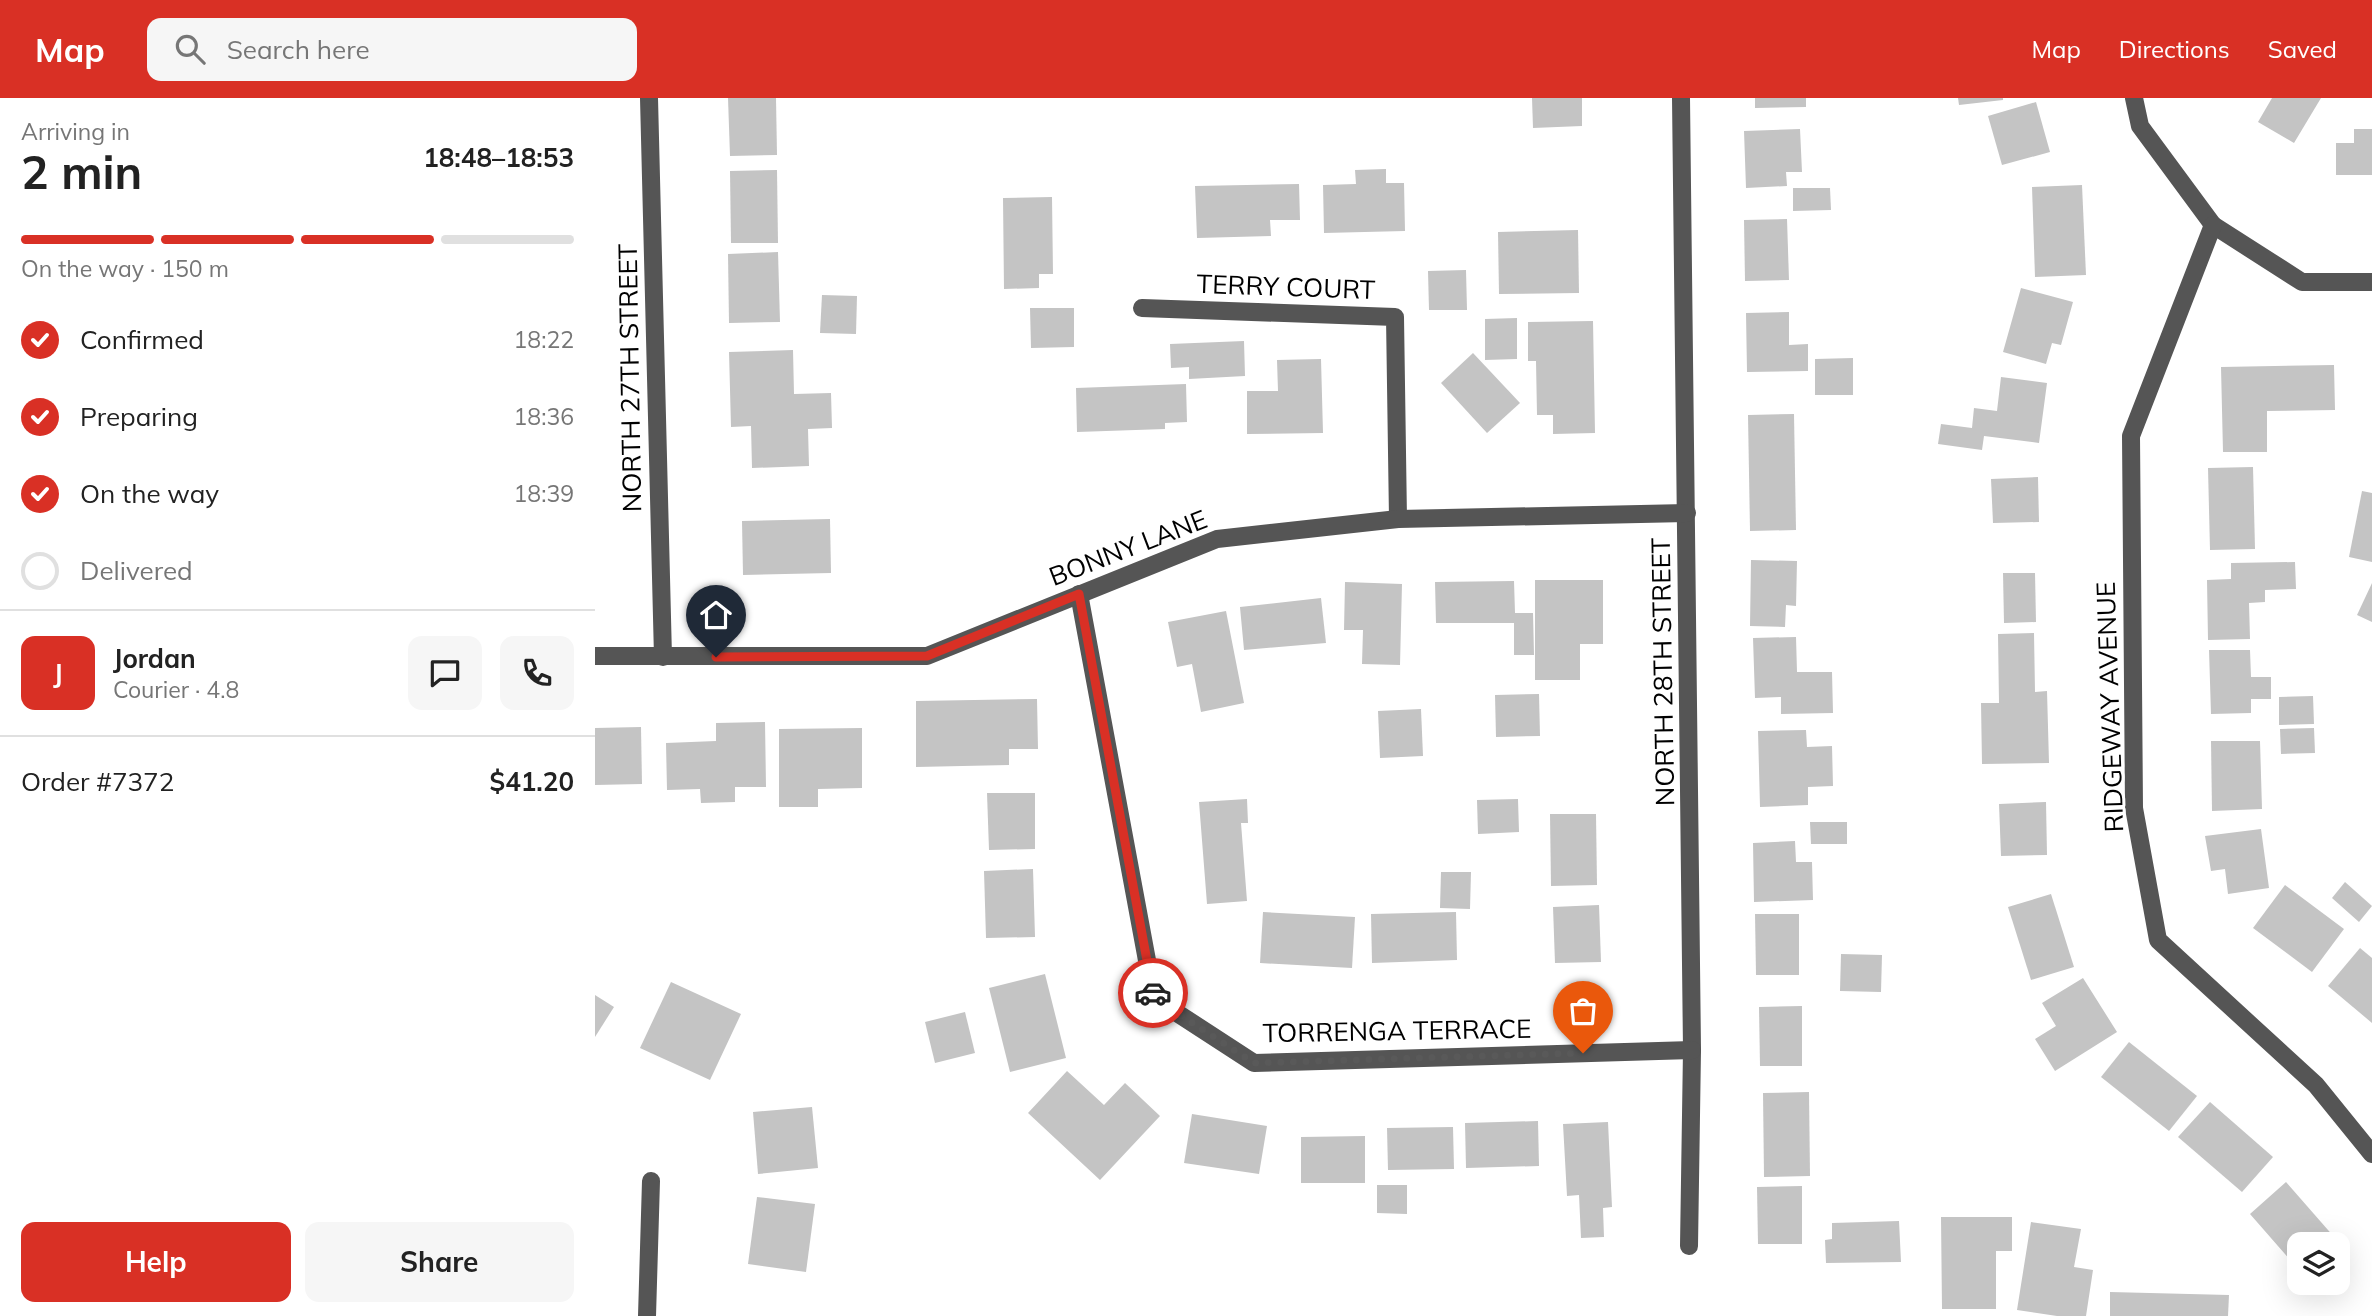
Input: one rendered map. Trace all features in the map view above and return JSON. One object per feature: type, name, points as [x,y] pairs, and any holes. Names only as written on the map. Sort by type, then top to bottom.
[{"type":"street","name":"NORTH 27TH STREET","points":[[649,98],[663,657]]},
{"type":"street","name":"NORTH 28TH STREET","points":[[1681,98],[1692,1050],[1689,1246]]},
{"type":"street","points":[[2134,98],[2140,126],[2213,225],[2302,282],[2372,282]]},
{"type":"street","name":"RIDGEWAY AVENUE","points":[[2213,225],[2131,436],[2134,808],[2158,940],[2316,1085],[2372,1154]]},
{"type":"street","name":"TERRY COURT","points":[[1142,308],[1395,317],[1398,519]]},
{"type":"street","name":"BONNY LANE","points":[[595,656],[927,656],[1217,539],[1398,519],[1687,513]]},
{"type":"street","name":"TORRENGA TERRACE","points":[[1079,594],[1154,998],[1254,1063],[1692,1050]]},
{"type":"street","points":[[647,1316],[651,1181]]},
{"type":"building","points":[[728,98],[776,98],[777,155],[730,156]]},
{"type":"building","points":[[1532,98],[1582,98],[1582,126],[1533,128]]},
{"type":"building","points":[[1755,98],[1806,98],[1806,107],[1755,108]]},
{"type":"building","points":[[1958,98],[2003,98],[2003,100],[1959,105]]},
{"type":"building","points":[[2272,98],[2321,98],[2294,143],[2258,122]]},
{"type":"building","points":[[2036,102],[2050,152],[2002,165],[1988,116]]},
{"type":"building","points":[[1800,129],[1802,172],[1786,172],[1787,186],[1746,188],[1744,131]]},
{"type":"building","points":[[2354,129],[2372,129],[2372,175],[2336,175],[2336,143],[2354,143]]},
{"type":"building","points":[[1386,169],[1386,183],[1404,183],[1405,231],[1324,233],[1323,185],[1356,184],[1355,170]]},
{"type":"building","points":[[777,170],[778,243],[731,243],[730,171]]},
{"type":"building","points":[[1299,184],[1300,220],[1270,220],[1271,236],[1197,238],[1195,186]]},
{"type":"building","points":[[2082,185],[2086,275],[2035,277],[2032,187]]},
{"type":"building","points":[[1793,188],[1830,188],[1831,210],[1793,211]]},
{"type":"building","points":[[1052,197],[1053,274],[1039,274],[1039,288],[1004,289],[1003,198]]},
{"type":"building","points":[[1787,219],[1789,280],[1745,281],[1744,220]]},
{"type":"building","points":[[1578,230],[1579,293],[1499,294],[1498,232]]},
{"type":"building","points":[[778,252],[780,322],[729,323],[728,254]]},
{"type":"building","points":[[1466,270],[1467,310],[1429,310],[1428,271]]},
{"type":"building","points":[[2021,288],[2073,302],[2061,345],[2052,343],[2046,364],[2003,352]]},
{"type":"building","points":[[822,295],[857,296],[856,334],[820,333]]},
{"type":"building","points":[[1030,308],[1074,308],[1074,347],[1031,348]]},
{"type":"building","points":[[1789,312],[1789,345],[1808,344],[1808,371],[1747,372],[1746,313]]},
{"type":"building","points":[[1517,318],[1517,359],[1485,360],[1485,319]]},
{"type":"building","points":[[1593,321],[1595,433],[1553,434],[1553,415],[1537,415],[1536,361],[1528,361],[1528,322]]},
{"type":"building","points":[[1244,341],[1245,376],[1189,379],[1189,367],[1171,368],[1170,344]]},
{"type":"building","points":[[793,350],[794,394],[831,393],[832,428],[808,429],[809,466],[752,468],[751,426],[731,427],[729,352]]},
{"type":"building","points":[[1473,353],[1520,403],[1487,433],[1441,383]]},
{"type":"building","points":[[1853,358],[1853,395],[1815,395],[1815,359]]},
{"type":"building","points":[[1321,359],[1323,433],[1247,434],[1247,391],[1278,391],[1277,360]]},
{"type":"building","points":[[2334,365],[2335,410],[2267,411],[2267,452],[2223,452],[2221,367]]},
{"type":"building","points":[[2001,377],[2047,383],[2039,443],[1984,436],[1982,450],[1938,444],[1941,424],[1972,428],[1974,408],[1997,411]]},
{"type":"building","points":[[1186,384],[1187,422],[1165,423],[1165,429],[1077,432],[1076,388]]},
{"type":"building","points":[[1794,414],[1796,530],[1750,531],[1748,415]]},
{"type":"building","points":[[2253,467],[2255,549],[2210,550],[2208,468]]},
{"type":"building","points":[[2038,477],[2039,522],[1993,523],[1991,479]]},
{"type":"building","points":[[2362,491],[2372,493],[2372,562],[2349,557]]},
{"type":"building","points":[[830,519],[831,573],[743,575],[742,521]]},
{"type":"building","points":[[1751,560],[1797,561],[1796,606],[1786,605],[1785,627],[1750,626]]},
{"type":"building","points":[[2295,562],[2296,589],[2265,590],[2265,602],[2249,603],[2250,639],[2208,640],[2207,580],[2231,579],[2231,563]]},
{"type":"building","points":[[2003,573],[2035,573],[2036,622],[2004,623]]},
{"type":"building","points":[[1535,580],[1603,580],[1603,644],[1580,644],[1580,680],[1535,680]]},
{"type":"building","points":[[1514,581],[1515,613],[1533,613],[1534,655],[1514,655],[1514,623],[1436,623],[1435,582]]},
{"type":"building","points":[[1345,582],[1402,584],[1400,665],[1362,664],[1363,630],[1344,630]]},
{"type":"building","points":[[2372,583],[2372,622],[2357,615]]},
{"type":"building","points":[[1321,598],[1326,643],[1244,650],[1240,607]]},
{"type":"building","points":[[1226,611],[1244,703],[1201,712],[1192,664],[1177,667],[1168,622]]},
{"type":"building","points":[[2034,633],[2035,692],[2047,691],[2049,763],[1982,764],[1981,703],[1999,703],[1998,634]]},
{"type":"building","points":[[1796,637],[1797,672],[1832,672],[1833,713],[1781,714],[1781,697],[1755,698],[1753,638]]},
{"type":"building","points":[[2209,650],[2250,650],[2251,677],[2271,677],[2271,699],[2251,699],[2251,713],[2211,714]]},
{"type":"building","points":[[1539,694],[1540,736],[1496,737],[1495,695]]},
{"type":"building","points":[[2313,696],[2314,724],[2279,725],[2279,697]]},
{"type":"building","points":[[1037,699],[1038,749],[1009,749],[1009,765],[916,767],[916,701]]},
{"type":"building","points":[[1421,709],[1423,756],[1380,758],[1378,711]]},
{"type":"building","points":[[765,722],[766,787],[735,787],[735,802],[701,803],[700,789],[667,790],[666,743],[716,741],[716,723]]},
{"type":"building","points":[[641,727],[642,784],[595,785],[595,728]]},
{"type":"building","points":[[862,728],[862,788],[818,789],[818,807],[779,807],[779,729]]},
{"type":"building","points":[[2314,728],[2315,753],[2281,754],[2280,729]]},
{"type":"building","points":[[1806,730],[1807,747],[1832,746],[1833,786],[1808,787],[1808,805],[1760,807],[1758,731]]},
{"type":"building","points":[[2211,741],[2260,741],[2262,809],[2212,811]]},
{"type":"building","points":[[987,793],[1035,793],[1035,849],[989,850]]},
{"type":"building","points":[[1247,799],[1248,823],[1241,823],[1247,901],[1207,904],[1199,802]]},
{"type":"building","points":[[1518,799],[1519,832],[1478,834],[1477,800]]},
{"type":"building","points":[[2046,802],[2047,855],[2001,856],[1999,804]]},
{"type":"building","points":[[1550,814],[1596,814],[1597,885],[1551,886]]},
{"type":"building","points":[[1810,822],[1847,822],[1847,844],[1811,844]]},
{"type":"building","points":[[2261,829],[2269,888],[2228,894],[2225,869],[2211,871],[2205,836]]},
{"type":"building","points":[[1795,841],[1796,862],[1812,862],[1813,900],[1754,902],[1753,843]]},
{"type":"building","points":[[1033,869],[1035,937],[986,938],[984,871]]},
{"type":"building","points":[[1441,872],[1471,872],[1470,909],[1440,908]]},
{"type":"building","points":[[2345,882],[2372,906],[2359,922],[2332,898]]},
{"type":"building","points":[[2285,885],[2344,929],[2312,972],[2253,928]]},
{"type":"building","points":[[2051,894],[2074,967],[2031,980],[2008,907]]},
{"type":"building","points":[[1599,905],[1601,962],[1555,963],[1553,907]]},
{"type":"building","points":[[1263,912],[1355,917],[1352,968],[1260,963]]},
{"type":"building","points":[[1456,912],[1457,960],[1372,963],[1371,914]]},
{"type":"building","points":[[1755,914],[1799,914],[1799,975],[1756,975]]},
{"type":"building","points":[[2360,948],[2372,958],[2372,1023],[2328,986]]},
{"type":"building","points":[[1841,954],[1882,955],[1881,992],[1840,991]]},
{"type":"building","points":[[1045,974],[1066,1058],[1010,1072],[989,988]]},
{"type":"building","points":[[2083,978],[2117,1032],[2055,1071],[2035,1039],[2056,1026],[2042,1003]]},
{"type":"building","points":[[671,982],[741,1014],[710,1080],[640,1048]]},
{"type":"building","points":[[595,995],[614,1007],[595,1037]]},
{"type":"building","points":[[1802,1006],[1802,1066],[1760,1066],[1759,1007]]},
{"type":"building","points":[[965,1012],[975,1053],[935,1063],[925,1022]]},
{"type":"building","points":[[2129,1042],[2197,1096],[2169,1131],[2101,1077]]},
{"type":"building","points":[[1067,1071],[1104,1105],[1125,1083],[1160,1116],[1100,1180],[1028,1113]]},
{"type":"building","points":[[1809,1092],[1810,1176],[1764,1177],[1763,1093]]},
{"type":"building","points":[[2210,1102],[2273,1157],[2242,1192],[2178,1137]]},
{"type":"building","points":[[812,1107],[818,1168],[758,1174],[753,1112]]},
{"type":"building","points":[[1192,1114],[1267,1126],[1259,1174],[1184,1163]]},
{"type":"building","points":[[1538,1121],[1539,1166],[1466,1168],[1465,1123]]},
{"type":"building","points":[[1608,1122],[1612,1207],[1603,1208],[1604,1237],[1581,1238],[1579,1195],[1567,1196],[1563,1124]]},
{"type":"building","points":[[1453,1127],[1454,1169],[1388,1170],[1387,1128]]},
{"type":"building","points":[[1365,1136],[1365,1183],[1301,1183],[1301,1137]]},
{"type":"building","points":[[2286,1182],[2330,1232],[2287,1232],[2287,1256],[2250,1214]]},
{"type":"building","points":[[1377,1185],[1407,1185],[1407,1214],[1377,1213]]},
{"type":"building","points":[[1802,1186],[1802,1244],[1758,1244],[1757,1187]]},
{"type":"building","points":[[757,1197],[815,1204],[806,1272],[748,1264]]},
{"type":"building","points":[[1941,1217],[2012,1217],[2012,1251],[1996,1251],[1996,1309],[1942,1309]]},
{"type":"building","points":[[1899,1221],[1901,1262],[1826,1263],[1825,1240],[1832,1239],[1832,1223]]},
{"type":"building","points":[[2031,1222],[2081,1229],[2074,1267],[2093,1270],[2086,1316],[2057,1316],[2017,1310]]},
{"type":"building","points":[[2110,1292],[2229,1295],[2228,1316],[2110,1316]]},
{"type":"way so far","points":[[1153,993],[1154,998],[1254,1063],[1583,1053]]},
{"type":"route","points":[[716,657],[927,656],[1079,594],[1153,993]]}]
